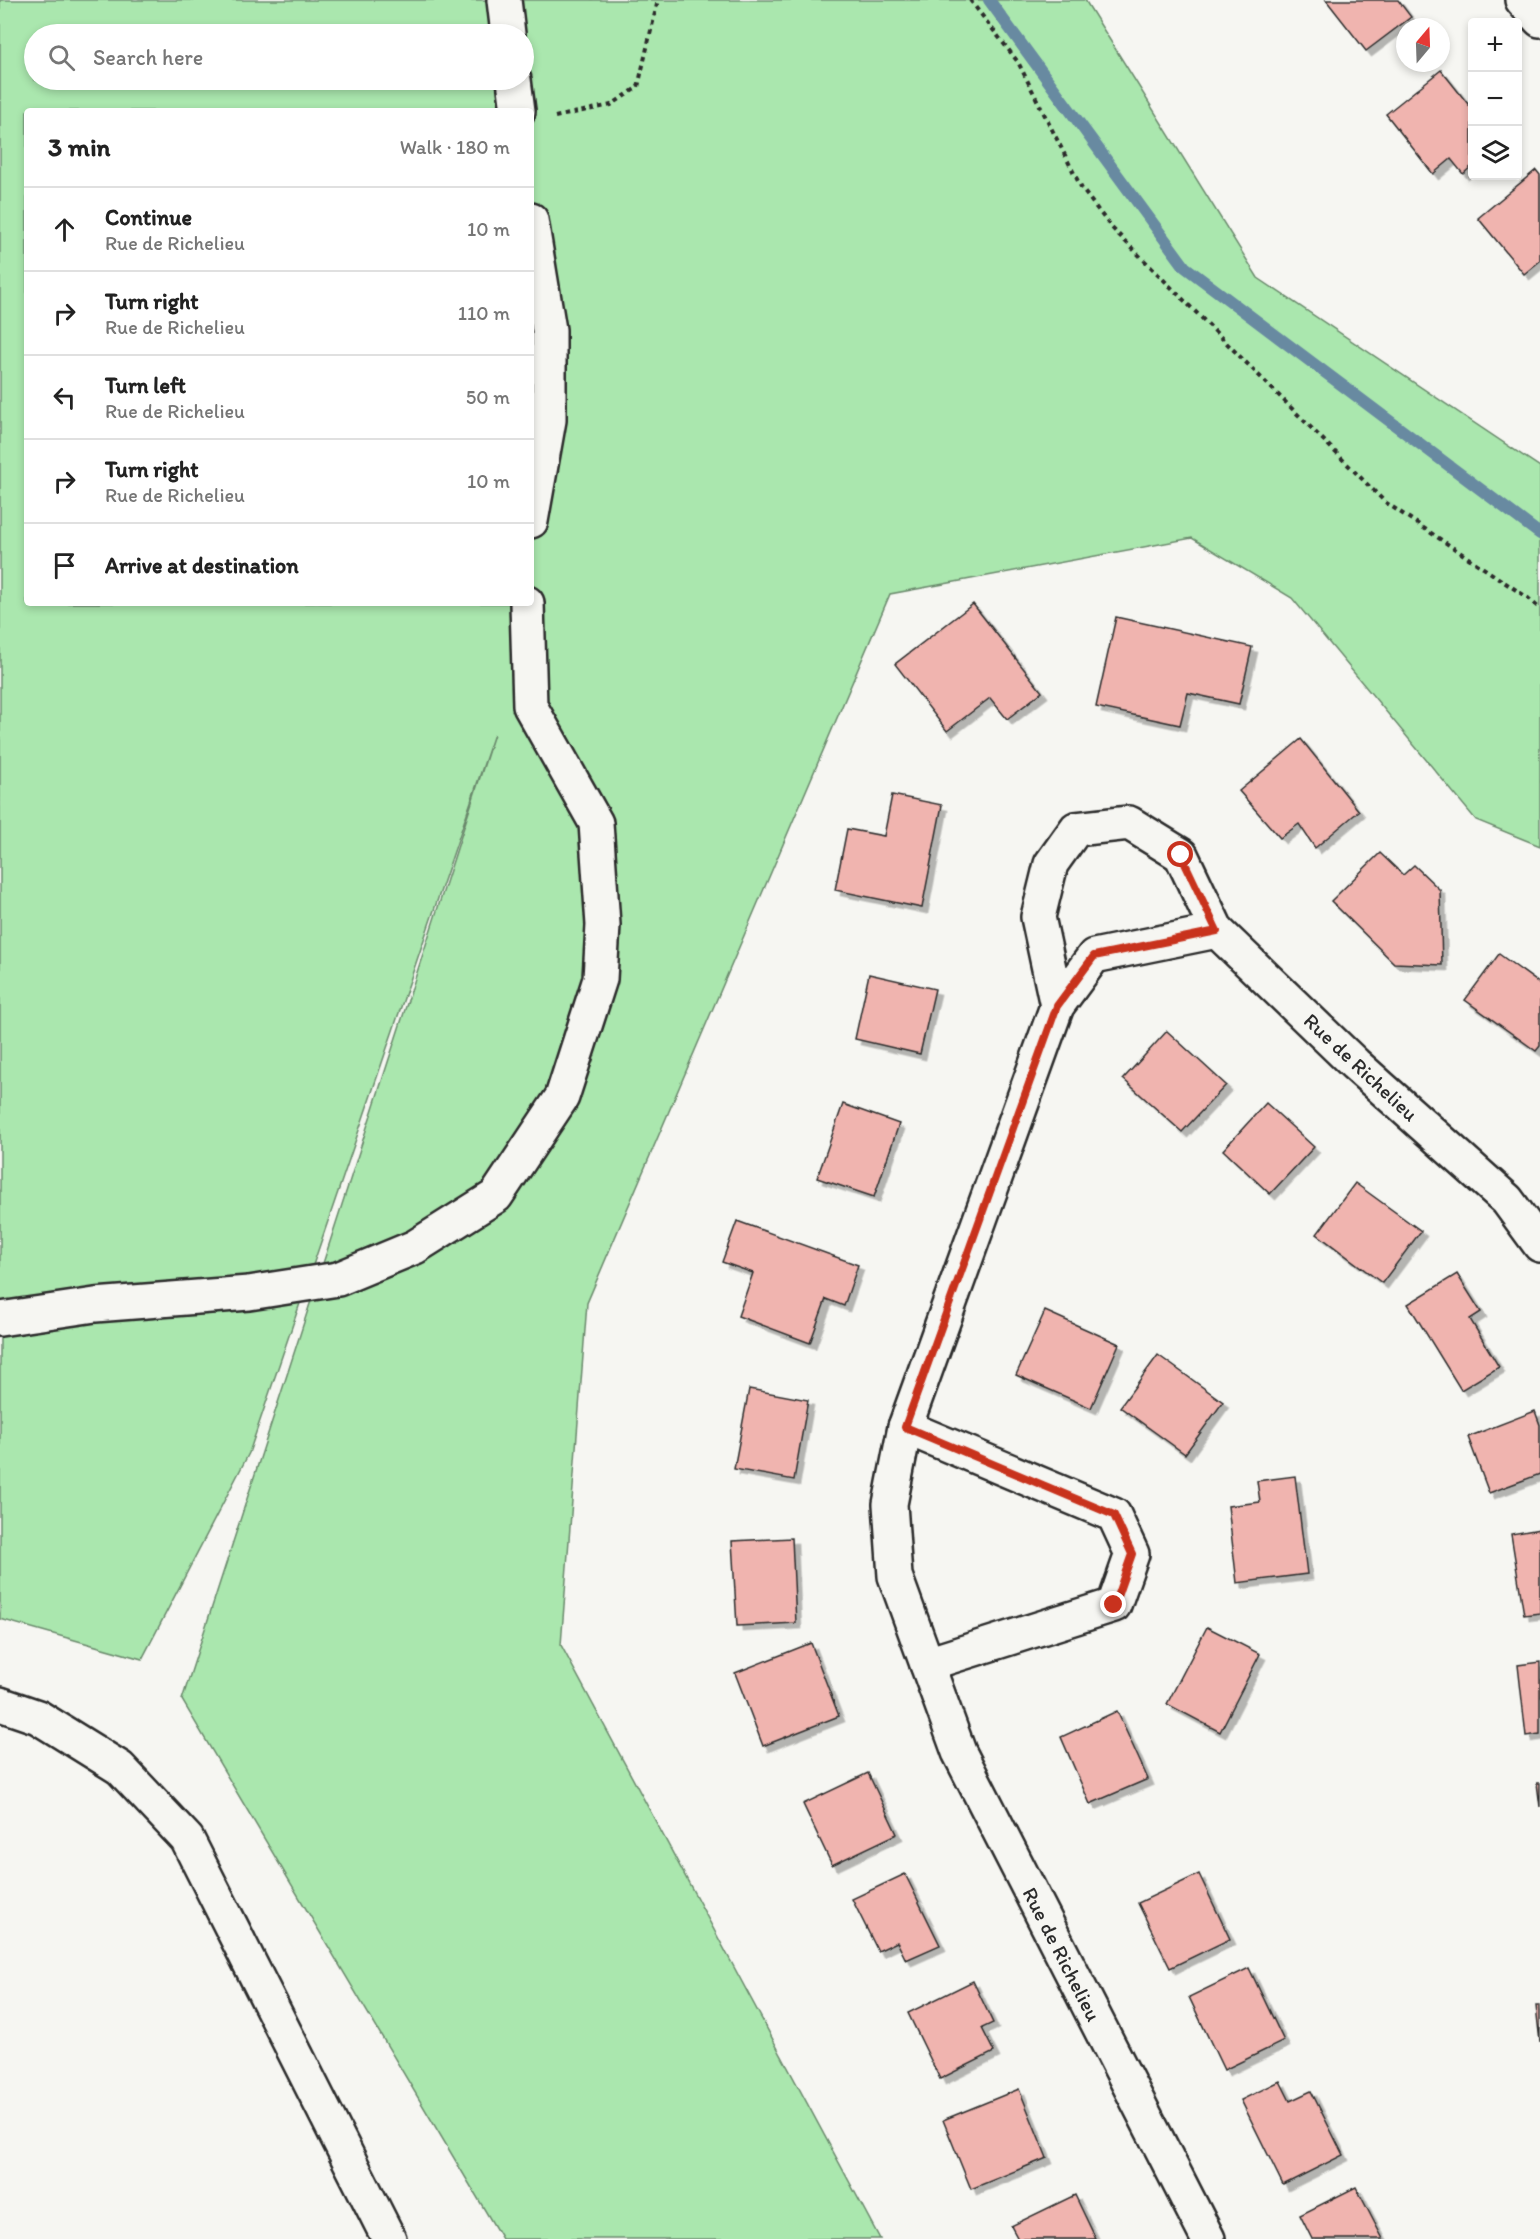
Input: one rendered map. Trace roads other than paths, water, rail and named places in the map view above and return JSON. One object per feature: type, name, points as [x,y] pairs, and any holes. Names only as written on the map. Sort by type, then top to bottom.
[{"type":"street","points":[[504,0],[507,24]]},
{"type":"street","points":[[1522,0],[1540,20]]},
{"type":"street","points":[[515,90],[518,108]]},
{"type":"street","points":[[534,238],[549,330],[549,420],[534,503]]},
{"type":"street","points":[[0,1319],[95,1305],[249,1293],[338,1279],[415,1247],[496,1196],[562,1097],[600,979],[603,925],[596,823],[530,705],[527,606]]},
{"type":"street","name":"Rue de Richelieu","points":[[1057,1006],[1038,917],[1051,864],[1076,829],[1129,823],[1181,855],[1217,931],[1355,1064],[1507,1200],[1540,1245]]},
{"type":"street","name":"Rue de Richelieu","points":[[1208,2239],[959,1752],[895,1576],[890,1504],[905,1427],[1057,1006],[1094,956],[1217,931]]},
{"type":"street","name":"Rue de Richelieu","points":[[1507,1200],[1540,1208]]},
{"type":"street","points":[[905,1427],[1114,1515],[1132,1554],[1114,1605],[927,1664]]},
{"type":"street","points":[[0,1704],[38,1717],[120,1768],[187,1839],[388,2239]]},
{"type":"waterway","points":[[989,0],[1185,267],[1540,534]]}]
